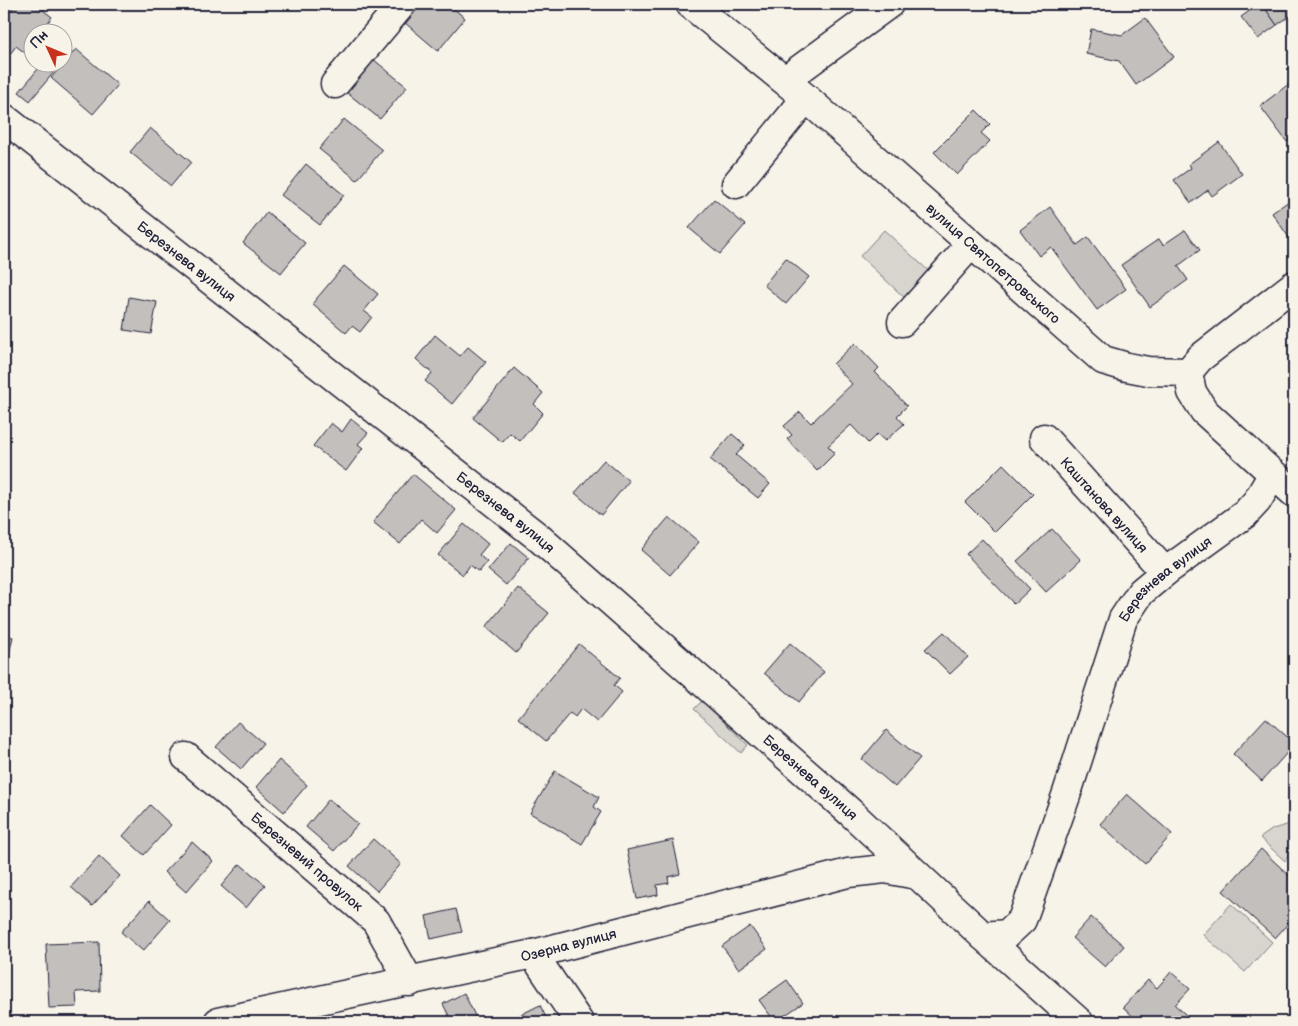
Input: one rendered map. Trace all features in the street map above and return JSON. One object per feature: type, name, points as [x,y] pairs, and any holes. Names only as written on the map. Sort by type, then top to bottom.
[{"type":"street","points":[[335,84],[402,4]]},
{"type":"street","name":"вулиця Святопетровського","points":[[690,4],[806,98],[1103,360],[1148,371],[1188,372]]},
{"type":"street","points":[[785,80],[889,4]]},
{"type":"street","points":[[736,184],[806,98]]},
{"type":"street","name":"Березнева вулиця","points":[[4,118],[538,537],[850,812],[982,936],[1079,1022]]},
{"type":"street","points":[[902,322],[971,244]]},
{"type":"street","points":[[1294,285],[1200,358],[1188,372],[1192,392],[1204,410],[1294,493]]},
{"type":"street","name":"Каштанова вулиця","points":[[1044,438],[1165,572]]},
{"type":"street","name":"Березнева вулиця","points":[[982,936],[1007,934],[1022,920],[1067,793],[1123,619],[1141,592],[1165,572],[1245,514],[1257,501],[1273,474]]},
{"type":"street","name":"Березневий провулок","points":[[186,757],[376,921],[410,982]]},
{"type":"street","name":"Озерна вулиця","points":[[218,1022],[533,954],[848,873],[885,869],[917,876]]},
{"type":"street","points":[[533,954],[579,1022]]},
{"type":"shaded area","points":[[884,230],[932,274],[908,301],[860,256]]},
{"type":"shaded area","points":[[702,701],[748,745],[741,753],[694,709]]},
{"type":"shaded area","points":[[1294,823],[1294,846],[1285,861],[1260,838],[1273,829]]},
{"type":"shaded area","points":[[1231,904],[1272,942],[1245,972],[1203,935]]},
{"type":"building","points":[[16,4],[47,4],[43,10],[52,17],[48,22],[22,22],[22,51],[16,46],[10,54],[4,49],[4,20]]},
{"type":"building","points":[[420,4],[448,4],[465,18],[438,51],[404,22]]},
{"type":"building","points":[[1259,4],[1262,4],[1277,25],[1258,39],[1241,17]]},
{"type":"building","points":[[1262,4],[1290,4],[1294,13],[1277,25]]},
{"type":"building","points":[[1145,18],[1174,57],[1136,85],[1119,61],[1086,54],[1091,29],[1122,35]]},
{"type":"building","points":[[76,49],[118,85],[93,114],[51,78],[56,72],[72,72],[72,54]]},
{"type":"building","points":[[373,59],[407,87],[380,119],[346,92]]},
{"type":"building","points":[[36,72],[54,72],[30,101],[19,92]]},
{"type":"building","points":[[1294,80],[1294,136],[1287,142],[1260,106]]},
{"type":"building","points":[[976,110],[990,124],[981,133],[990,141],[957,175],[934,152]]},
{"type":"building","points":[[344,119],[382,150],[357,180],[319,149]]},
{"type":"building","points":[[150,128],[191,162],[171,186],[130,152]]},
{"type":"building","points":[[1219,142],[1242,174],[1212,196],[1208,190],[1191,203],[1174,180],[1191,168],[1189,164]]},
{"type":"building","points":[[306,164],[344,195],[320,225],[281,195]]},
{"type":"building","points":[[714,199],[745,225],[720,254],[689,228]]},
{"type":"building","points":[[1289,201],[1294,208],[1294,236],[1290,239],[1272,213]]},
{"type":"building","points":[[1050,207],[1077,245],[1088,237],[1126,289],[1097,310],[1051,247],[1039,256],[1020,230]]},
{"type":"building","points":[[267,212],[305,243],[281,273],[243,243]]},
{"type":"building","points":[[1185,230],[1200,250],[1178,266],[1188,280],[1150,307],[1121,265],[1159,239],[1163,245]]},
{"type":"building","points":[[786,258],[809,277],[786,304],[764,285]]},
{"type":"building","points":[[344,266],[378,294],[364,311],[372,317],[360,332],[352,326],[346,333],[312,304]]},
{"type":"building","points":[[129,297],[157,302],[151,334],[124,330]]},
{"type":"building","points":[[435,335],[460,356],[468,347],[486,362],[452,404],[425,381],[432,373],[416,359]]},
{"type":"building","points":[[855,343],[879,368],[875,372],[907,406],[897,416],[904,424],[885,441],[877,434],[868,443],[851,425],[828,446],[835,453],[817,471],[787,439],[792,435],[784,426],[800,412],[811,423],[852,384],[833,364]]},
{"type":"building","points":[[514,368],[543,393],[534,404],[543,413],[520,441],[510,433],[502,442],[473,418]]},
{"type":"building","points":[[351,419],[368,433],[358,444],[363,448],[346,471],[313,446],[331,423],[342,432]]},
{"type":"building","points":[[732,434],[745,445],[736,455],[770,484],[758,498],[710,459]]},
{"type":"building","points":[[604,460],[629,481],[601,515],[575,493]]},
{"type":"building","points":[[1003,464],[1033,494],[995,532],[965,502]]},
{"type":"building","points":[[413,474],[456,510],[437,533],[421,519],[400,544],[373,522]]},
{"type":"building","points":[[669,517],[699,542],[670,575],[641,550]]},
{"type":"building","points":[[464,524],[488,544],[479,555],[487,562],[479,572],[470,565],[463,575],[438,555]]},
{"type":"building","points":[[1052,529],[1081,560],[1046,592],[1017,561]]},
{"type":"building","points":[[982,539],[1030,589],[1014,604],[966,554]]},
{"type":"building","points":[[511,543],[529,558],[506,585],[488,570]]},
{"type":"building","points":[[518,588],[549,613],[516,653],[486,627]]},
{"type":"building","points":[[944,632],[968,657],[950,674],[925,649]]},
{"type":"building","points":[[4,635],[13,637],[8,658],[4,657]]},
{"type":"building","points":[[790,643],[824,672],[799,702],[764,673]]},
{"type":"building","points":[[579,644],[620,678],[614,685],[622,692],[597,722],[581,709],[575,717],[570,713],[546,741],[518,718]]},
{"type":"building","points":[[1266,718],[1294,745],[1262,781],[1233,754]]},
{"type":"building","points":[[238,722],[263,743],[241,769],[216,747]]},
{"type":"building","points":[[886,730],[920,758],[895,787],[862,759]]},
{"type":"building","points":[[279,760],[307,785],[284,812],[256,787]]},
{"type":"building","points":[[555,771],[599,797],[594,807],[601,812],[582,844],[530,813]]},
{"type":"building","points":[[1127,794],[1172,834],[1145,864],[1100,824]]},
{"type":"building","points":[[329,799],[358,824],[334,851],[306,827]]},
{"type":"building","points":[[150,805],[171,825],[144,855],[123,836]]},
{"type":"building","points":[[373,839],[401,864],[377,891],[349,866]]},
{"type":"building","points":[[673,840],[680,874],[668,877],[669,883],[657,885],[658,895],[637,899],[627,850]]},
{"type":"building","points":[[192,842],[213,861],[186,892],[164,872]]},
{"type":"building","points":[[1261,849],[1294,880],[1294,917],[1275,938],[1223,891]]},
{"type":"building","points":[[99,856],[120,876],[92,906],[71,887]]},
{"type":"building","points":[[240,864],[265,885],[246,908],[221,886]]},
{"type":"building","points":[[149,901],[170,920],[143,951],[121,932]]},
{"type":"building","points":[[456,909],[462,932],[431,939],[426,916]]},
{"type":"building","points":[[1091,917],[1124,946],[1105,967],[1072,938]]},
{"type":"building","points":[[750,926],[767,949],[739,969],[722,946]]},
{"type":"building","points":[[99,942],[100,991],[76,992],[77,1007],[49,1008],[46,944]]},
{"type":"building","points":[[1171,972],[1190,989],[1175,1005],[1194,1022],[1139,1022],[1123,1007],[1148,980],[1157,988]]},
{"type":"building","points":[[787,980],[803,1003],[775,1022],[759,1000]]},
{"type":"building","points":[[464,993],[478,1022],[452,1022],[443,1004]]},
{"type":"building","points":[[540,1005],[548,1022],[506,1022]]}]
